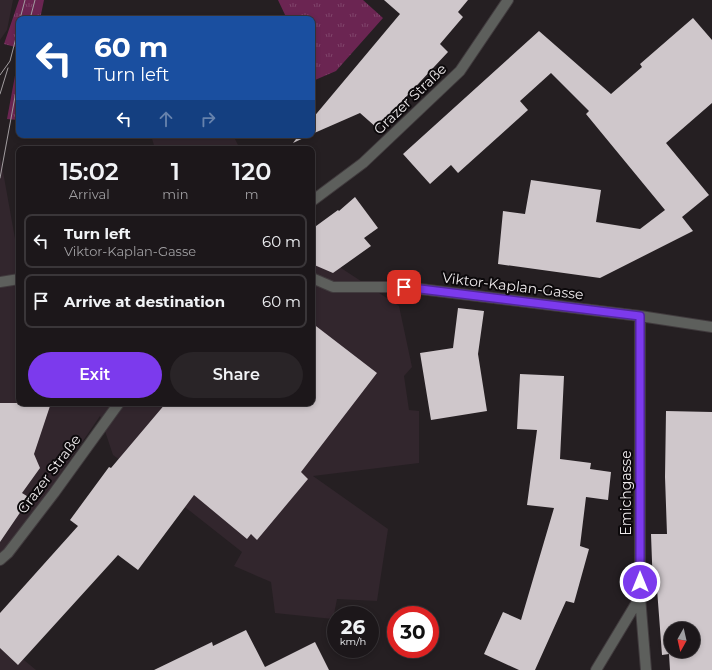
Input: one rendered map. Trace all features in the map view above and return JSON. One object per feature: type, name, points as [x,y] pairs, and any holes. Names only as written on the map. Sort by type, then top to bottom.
[{"type":"street","name":"Grazer Straße","points":[[315,199],[364,163],[460,71],[508,0]]},
{"type":"street","points":[[0,282],[16,279]]},
{"type":"street","name":"Viktor-Kaplan-Gasse","points":[[315,279],[333,287],[404,287],[640,316],[712,327]]},
{"type":"street","name":"Emichgasse","points":[[640,316],[640,597],[646,670]]},
{"type":"street","name":"Grazer Straße","points":[[0,560],[8,553],[54,493],[117,406]]},
{"type":"street","points":[[596,670],[640,597]]},
{"type":"shaded area","points":[[0,0],[13,0],[7,30],[0,40]]},
{"type":"shaded area","points":[[152,138],[234,138],[238,146],[154,146]]},
{"type":"shaded area","points":[[0,155],[16,244],[16,406],[315,406],[315,233],[341,268],[399,306],[412,367],[404,376],[409,410],[419,411],[419,463],[313,476],[388,529],[377,601],[337,599],[336,606],[327,606],[327,618],[275,613],[271,582],[234,566],[242,552],[190,511],[113,455],[100,416],[0,567]]},
{"type":"shaded area","points":[[0,640],[36,670],[0,670]]},
{"type":"green space","points":[[19,0],[44,0],[41,16],[16,16],[16,47],[4,44]]},
{"type":"green space","points":[[278,0],[363,0],[383,18],[336,71],[315,80],[315,16],[286,16]]},
{"type":"green space","points":[[16,70],[16,120],[7,119]]},
{"type":"building","points":[[384,0],[468,0],[458,12],[463,17],[440,44],[448,52],[377,128],[360,113],[315,133],[315,115],[400,14]]},
{"type":"building","points":[[693,18],[712,40],[712,103],[666,143],[709,195],[682,217],[693,231],[600,278],[498,264],[503,211],[525,214],[531,180],[601,190],[596,222],[640,229],[665,210],[586,114],[589,111],[551,73],[520,101],[528,110],[458,173],[451,165],[430,184],[403,154],[539,31],[611,94],[642,67],[640,64]]},
{"type":"building","points":[[297,138],[304,138],[293,143]]},
{"type":"building","points":[[355,197],[378,228],[364,238],[371,246],[333,273],[315,265],[315,227],[338,210],[339,211]]},
{"type":"building","points":[[458,308],[484,311],[478,354],[487,411],[431,420],[420,353],[453,348]]},
{"type":"building","points":[[315,325],[377,373],[301,472],[308,479],[257,540],[251,534],[247,539],[194,495],[138,570],[118,555],[18,665],[0,648],[0,613],[78,526],[70,520],[109,467],[111,468],[163,406],[315,406]]},
{"type":"building","points":[[520,374],[564,376],[560,459],[591,463],[590,469],[611,472],[608,500],[586,497],[580,546],[589,549],[574,603],[566,601],[535,670],[519,670],[484,654],[503,612],[521,620],[554,508],[527,505],[537,430],[517,429]]},
{"type":"building","points":[[0,403],[16,403],[16,406],[50,406],[34,454],[40,468],[22,493],[30,498],[0,542]]},
{"type":"building","points":[[666,411],[712,412],[712,670],[670,670],[669,658],[700,658],[700,622],[664,622],[664,655],[662,655],[657,589],[653,589],[651,534],[667,534],[665,477]]},
{"type":"building","points":[[246,630],[265,667],[315,642],[329,670],[154,670],[212,642],[213,646]]},
{"type":"tram line","points":[[21,16],[25,0]]},
{"type":"tram line","points":[[31,16],[35,0]]},
{"type":"tram line","points":[[0,75],[10,61],[16,38]]},
{"type":"tram line","points":[[0,94],[8,68]]},
{"type":"tram line","points":[[0,178],[16,91]]},
{"type":"route","points":[[404,287],[640,316],[640,582]]}]
